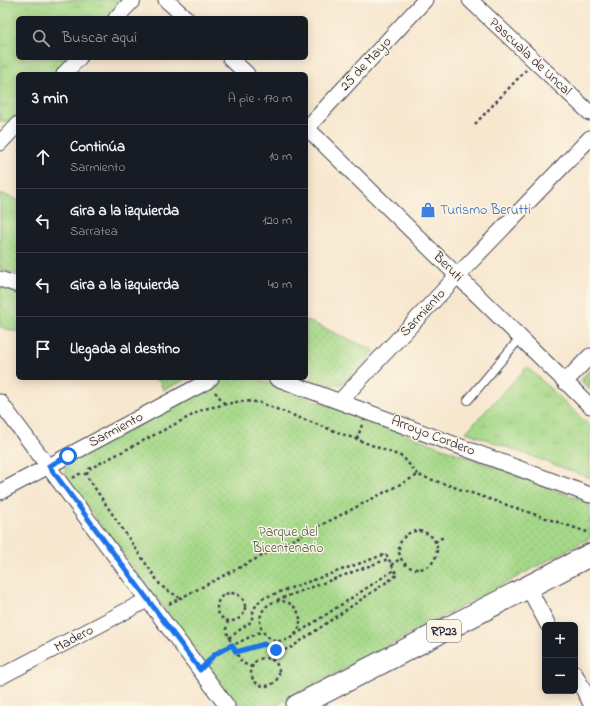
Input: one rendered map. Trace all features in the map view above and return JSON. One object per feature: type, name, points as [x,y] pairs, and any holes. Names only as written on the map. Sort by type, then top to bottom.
[{"type":"main road","name":"RP23","points":[[297,706],[590,555]]},
{"type":"street","points":[[118,16],[133,0]]},
{"type":"street","points":[[166,0],[184,16]]},
{"type":"street","name":"25 de Mayo","points":[[308,126],[425,0]]},
{"type":"street","name":"Pascuala de Uncal","points":[[470,0],[590,113]]},
{"type":"street","points":[[66,72],[77,60]]},
{"type":"street","points":[[232,60],[245,72]]},
{"type":"street","points":[[1,139],[16,126]]},
{"type":"street","name":"Beruti","points":[[308,130],[590,406]]},
{"type":"street","name":"Sarmiento","points":[[340,401],[457,276],[590,138]]},
{"type":"street","points":[[0,279],[16,284]]},
{"type":"street","points":[[565,382],[590,356]]},
{"type":"street","name":"Sarmiento","points":[[0,492],[208,380]]},
{"type":"street","name":"Arroyo Cordero","points":[[282,380],[590,495]]},
{"type":"street","points":[[0,402],[227,706]]},
{"type":"street","points":[[528,587],[546,622]]},
{"type":"street","name":"Madero","points":[[0,678],[151,605]]},
{"type":"street","points":[[578,680],[590,702]]},
{"type":"lane","points":[[468,400],[520,338]]},
{"type":"path","points":[[475,124],[535,61]]},
{"type":"path","points":[[180,598],[161,586],[88,478],[87,474],[89,470],[204,409],[241,401],[248,400],[258,402],[403,457],[418,475],[590,533]]},
{"type":"path","points":[[151,605],[180,598],[418,475]]},
{"type":"path","points":[[422,531],[433,538],[435,542],[437,550],[436,556],[428,567],[415,569],[408,567],[400,559],[398,552],[401,540],[410,532],[422,531]]},
{"type":"path","points":[[435,542],[445,536]]},
{"type":"path","points":[[229,638],[252,621],[254,608],[263,598],[386,554],[397,575],[289,649],[282,651],[276,650],[264,644],[236,652]]},
{"type":"path","points":[[388,559],[271,602],[261,611],[259,618],[262,631],[272,640],[286,640],[394,570]]},
{"type":"path","points":[[391,565],[400,559]]},
{"type":"path","points":[[228,593],[237,594],[245,603],[246,608],[242,617],[238,620],[228,621],[220,616],[217,606],[218,602],[220,598],[228,593]]},
{"type":"path","points":[[271,602],[277,600],[290,603],[299,613],[299,626],[292,637]]},
{"type":"path","points":[[228,621],[226,630],[232,645],[242,663],[252,667]]},
{"type":"path","points":[[200,670],[215,654],[262,631]]},
{"type":"path","points":[[261,658],[270,659],[277,665],[279,673],[278,678],[271,685],[262,686],[257,684],[251,677],[250,672],[252,667],[254,663],[261,658]]},
{"type":"green space","points":[[0,0],[124,0],[109,16],[16,16],[16,60],[69,60],[58,72],[16,72],[16,116],[9,121],[0,121]]},
{"type":"green space","points":[[0,193],[16,199],[16,274],[0,269]]},
{"type":"green space","points":[[0,287],[16,292],[16,331],[0,327]]},
{"type":"green space","points":[[308,321],[375,351],[350,378],[344,382],[332,386],[308,379]]},
{"type":"green space","points":[[527,367],[590,426],[590,478],[466,432]]},
{"type":"green space","points":[[590,370],[590,390],[582,380]]},
{"type":"green space","points":[[157,380],[185,380],[163,390],[160,381]]},
{"type":"green space","name":"Parque del Bicentenario","points":[[224,380],[260,380],[590,503],[590,538],[275,706],[237,706],[66,478],[66,466],[72,460]]},
{"type":"place","name":"Turismo Berutti","points":[[428,210]]},
{"type":"route","points":[[68,456],[49,466],[200,670],[215,654],[232,645],[236,652],[264,644],[276,650]]}]
